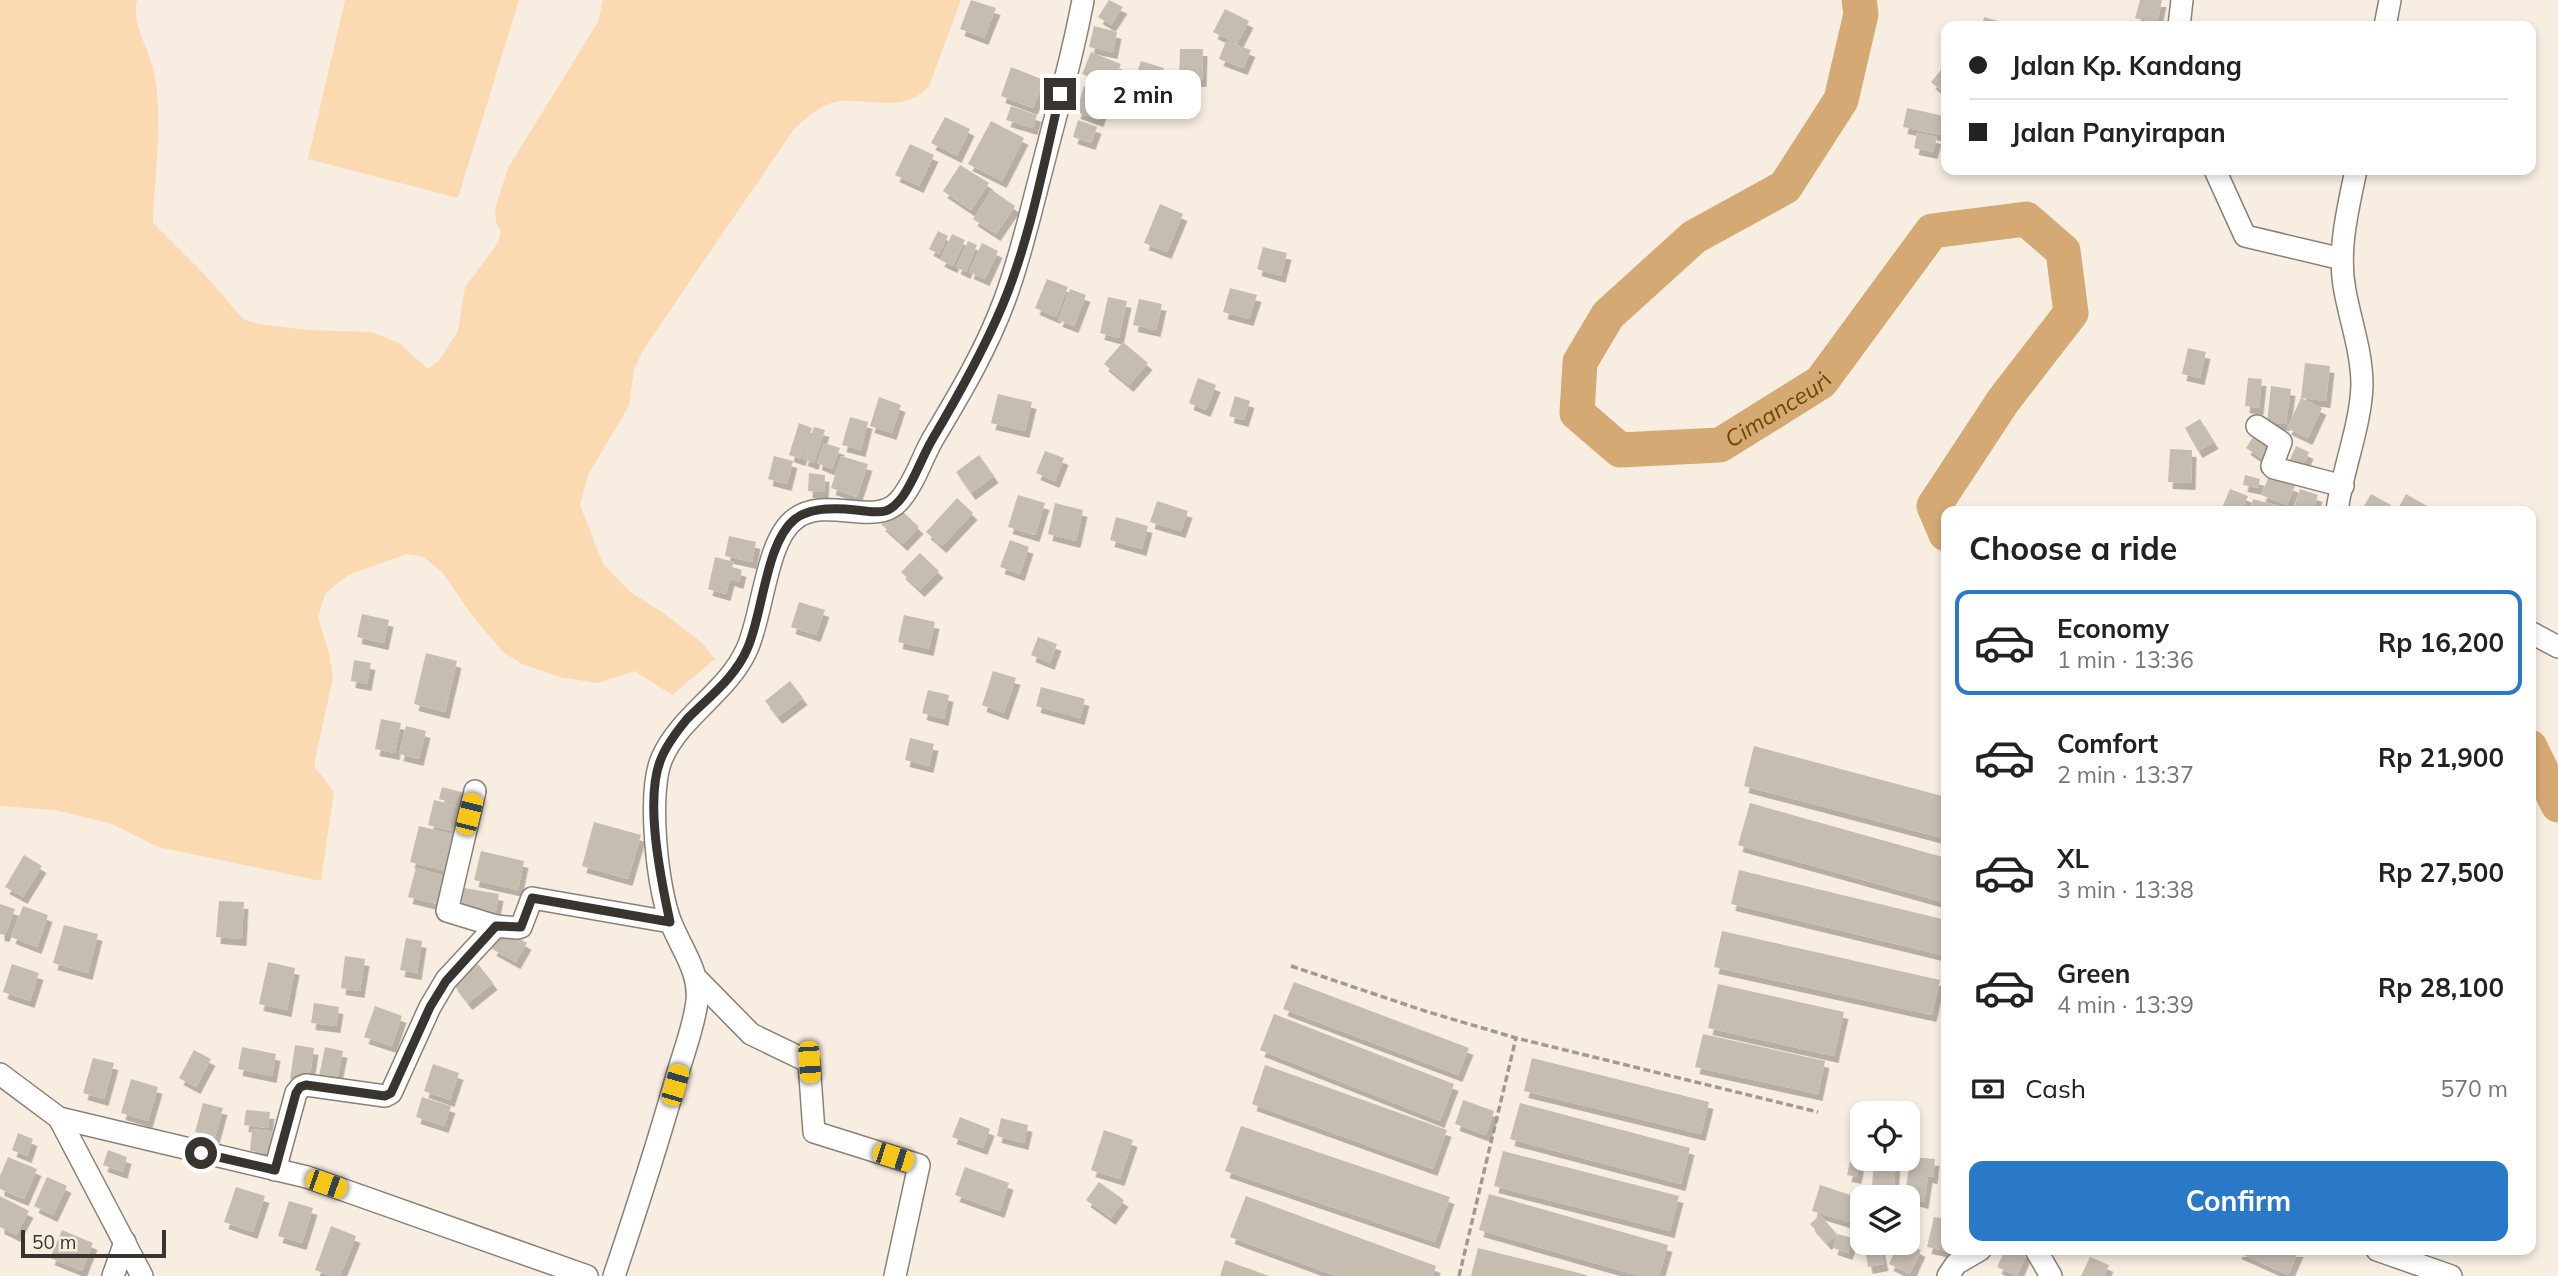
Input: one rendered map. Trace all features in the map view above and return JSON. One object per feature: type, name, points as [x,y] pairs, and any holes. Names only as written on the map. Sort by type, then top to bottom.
[{"type":"street","points":[[895,1276],[919,1165],[814,1132],[809,1062],[751,1034],[696,978],[670,922],[658,862],[654,798],[660,760],[685,722],[738,666],[748,647],[775,546],[786,527],[796,517],[820,510],[857,510],[876,514],[890,510],[901,499],[912,481],[921,460],[972,373],[1004,303],[1033,205],[1083,0]]},
{"type":"street","points":[[2180,21],[2182,0]]},
{"type":"street","points":[[2386,21],[2390,0]]},
{"type":"street","points":[[2217,175],[2245,236],[2342,259]]},
{"type":"street","points":[[2338,506],[2362,389],[2361,363],[2344,290],[2342,259],[2355,175]]},
{"type":"street","points":[[2257,426],[2281,442],[2272,466],[2274,468],[2343,486]]},
{"type":"street","points":[[2536,635],[2558,647]]},
{"type":"street","points":[[475,791],[446,911],[496,926],[521,927],[530,901],[535,897],[670,922]]},
{"type":"street","points":[[275,1170],[300,1087],[306,1085],[385,1096],[391,1093],[430,1007],[446,981],[496,926]]},
{"type":"street","points":[[614,1276],[682,1059],[697,1001],[696,978]]},
{"type":"street","points":[[0,1074],[59,1118],[307,1177],[587,1276]]},
{"type":"street","points":[[59,1118],[142,1276]]},
{"type":"street","points":[[113,1276],[125,1242]]},
{"type":"street","points":[[1948,1276],[1956,1264],[1971,1255]]},
{"type":"street","points":[[2039,1255],[2051,1276]]},
{"type":"street","points":[[2391,1255],[2451,1276]]},
{"type":"path","points":[[1291,966],[1516,1038],[1818,1112]]},
{"type":"path","points":[[1459,1276],[1516,1038]]},
{"type":"shaded area","points":[[0,0],[137,0],[136,18],[152,63],[157,91],[158,128],[153,223],[206,276],[243,319],[258,324],[307,330],[372,332],[399,343],[428,369],[440,359],[458,331],[465,287],[498,243],[501,231],[496,222],[495,209],[508,168],[598,22],[603,0],[961,0],[929,86],[920,94],[899,102],[835,102],[816,111],[794,129],[645,347],[634,369],[629,406],[589,473],[580,505],[603,564],[629,591],[701,642],[715,659],[672,695],[635,671],[597,683],[560,677],[522,664],[503,652],[474,618],[442,572],[424,557],[407,554],[348,575],[325,594],[318,618],[329,653],[333,678],[315,760],[315,767],[334,792],[321,881],[158,847],[112,824],[55,810],[0,806]]},
{"type":"shaded area","points":[[345,0],[519,0],[458,198],[308,159]]},
{"type":"building","points":[[971,0],[996,8],[984,38],[960,29]]},
{"type":"building","points":[[1109,0],[1123,7],[1111,25],[1098,17]]},
{"type":"building","points":[[2140,0],[2162,0],[2157,21],[2135,18]]},
{"type":"building","points":[[1225,9],[1249,21],[1237,44],[1213,32]]},
{"type":"building","points":[[1094,26],[1117,32],[1113,52],[1089,47]]},
{"type":"building","points":[[1226,41],[1251,50],[1243,68],[1219,59]]},
{"type":"building","points":[[1180,49],[1203,49],[1202,80],[1179,79]]},
{"type":"building","points":[[1091,52],[1121,64],[1112,86],[1082,74]]},
{"type":"building","points":[[1141,61],[1164,68],[1158,88],[1134,81]]},
{"type":"building","points":[[1011,67],[1044,80],[1033,108],[1001,96]]},
{"type":"building","points":[[1941,70],[1941,91],[1931,82]]},
{"type":"building","points":[[1084,86],[1108,94],[1099,120],[1076,112]]},
{"type":"building","points":[[1011,106],[1037,115],[1033,128],[1006,120]]},
{"type":"building","points":[[1907,108],[1941,115],[1940,135],[1903,127]]},
{"type":"building","points":[[945,117],[970,129],[957,156],[931,143]]},
{"type":"building","points":[[1078,120],[1097,127],[1091,143],[1073,137]]},
{"type":"building","points":[[991,121],[1024,138],[1002,181],[968,164]]},
{"type":"building","points":[[1917,133],[1937,137],[1933,152],[1914,148]]},
{"type":"building","points":[[910,144],[934,155],[919,186],[895,175]]},
{"type":"building","points":[[960,165],[989,183],[971,210],[943,191]]},
{"type":"building","points":[[992,190],[1015,206],[996,234],[973,219]]},
{"type":"building","points":[[1160,204],[1183,214],[1167,252],[1144,243]]},
{"type":"building","points":[[938,231],[948,236],[939,254],[929,249]]},
{"type":"building","points":[[952,234],[965,240],[953,266],[940,260]]},
{"type":"building","points":[[968,241],[977,245],[966,272],[956,267]]},
{"type":"building","points":[[982,243],[998,251],[985,279],[969,272]]},
{"type":"building","points":[[1263,247],[1287,253],[1281,276],[1257,269]]},
{"type":"building","points":[[1047,279],[1068,287],[1056,317],[1035,308]]},
{"type":"building","points":[[1230,288],[1257,295],[1249,319],[1223,312]]},
{"type":"building","points":[[1070,289],[1086,295],[1074,326],[1058,320]]},
{"type":"building","points":[[1108,297],[1127,301],[1119,338],[1100,333]]},
{"type":"building","points":[[1139,299],[1162,304],[1156,330],[1133,325]]},
{"type":"building","points":[[1123,342],[1148,363],[1129,385],[1104,364]]},
{"type":"building","points":[[2188,348],[2206,352],[2200,378],[2182,374]]},
{"type":"building","points":[[2305,363],[2330,366],[2326,401],[2301,398]]},
{"type":"building","points":[[1198,378],[1216,385],[1206,410],[1189,403]]},
{"type":"building","points":[[2248,378],[2262,379],[2259,408],[2245,406]]},
{"type":"building","points":[[2271,386],[2291,389],[2286,424],[2267,422]]},
{"type":"building","points":[[998,394],[1032,402],[1025,431],[991,423]]},
{"type":"building","points":[[1235,396],[1250,401],[1244,420],[1229,416]]},
{"type":"building","points":[[879,397],[901,405],[892,433],[870,426]]},
{"type":"building","points":[[2301,398],[2322,408],[2308,438],[2287,428]]},
{"type":"building","points":[[850,417],[868,422],[861,450],[842,445]]},
{"type":"building","points":[[2200,419],[2214,442],[2198,451],[2185,428]]},
{"type":"building","points":[[799,423],[812,428],[801,459],[789,455]]},
{"type":"building","points":[[814,427],[825,430],[814,463],[803,459]]},
{"type":"building","points":[[2255,434],[2273,446],[2264,460],[2246,448]]},
{"type":"building","points":[[824,443],[840,448],[832,469],[817,463]]},
{"type":"building","points":[[2296,446],[2309,452],[2301,472],[2287,466]]},
{"type":"building","points":[[2170,449],[2192,450],[2191,483],[2168,482]]},
{"type":"building","points":[[1045,451],[1064,458],[1055,481],[1036,473]]},
{"type":"building","points":[[979,455],[994,476],[971,493],[956,472]]},
{"type":"building","points":[[774,456],[793,461],[787,484],[768,479]]},
{"type":"building","points":[[841,456],[868,464],[857,497],[831,488]]},
{"type":"building","points":[[809,473],[825,475],[824,492],[808,491]]},
{"type":"building","points":[[2245,475],[2260,479],[2258,488],[2243,485]]},
{"type":"building","points":[[2269,476],[2295,486],[2287,505],[2261,495]]},
{"type":"building","points":[[2230,489],[2248,496],[2244,506],[2223,506]]},
{"type":"building","points":[[2300,489],[2318,495],[2315,506],[2295,506]]},
{"type":"building","points":[[2371,494],[2391,505],[2390,506],[2364,506]]},
{"type":"building","points":[[2406,494],[2427,506],[2399,506]]},
{"type":"building","points":[[1018,495],[1045,503],[1035,535],[1008,527]]},
{"type":"building","points":[[957,498],[973,513],[942,546],[926,532]]},
{"type":"building","points":[[2253,499],[2279,506],[2251,506]]},
{"type":"building","points":[[1157,501],[1188,511],[1181,531],[1150,522]]},
{"type":"building","points":[[1055,503],[1083,510],[1076,541],[1048,534]]},
{"type":"building","points":[[897,506],[919,527],[903,544],[881,524]]},
{"type":"building","points":[[1116,517],[1148,526],[1142,549],[1110,540]]},
{"type":"building","points":[[729,536],[756,542],[752,562],[725,556]]},
{"type":"building","points":[[1010,540],[1029,547],[1020,574],[1000,567]]},
{"type":"building","points":[[920,553],[939,571],[920,590],[901,572]]},
{"type":"building","points":[[715,557],[734,562],[732,567],[742,570],[739,582],[730,579],[726,594],[708,589]]},
{"type":"building","points":[[799,602],[825,610],[816,635],[791,627]]},
{"type":"building","points":[[362,614],[389,620],[384,643],[357,637]]},
{"type":"building","points":[[904,615],[935,622],[929,649],[898,642]]},
{"type":"building","points":[[1038,637],[1057,644],[1050,663],[1031,655]]},
{"type":"building","points":[[426,653],[457,661],[445,712],[414,704]]},
{"type":"building","points":[[354,660],[371,663],[367,684],[351,681]]},
{"type":"building","points":[[993,671],[1016,678],[1004,713],[982,705]]},
{"type":"building","points":[[790,681],[803,698],[778,717],[765,701]]},
{"type":"building","points":[[1041,687],[1085,699],[1080,718],[1036,706]]},
{"type":"building","points":[[928,690],[949,695],[944,719],[922,713]]},
{"type":"building","points":[[381,719],[401,723],[395,753],[375,749]]},
{"type":"building","points":[[406,726],[426,731],[419,759],[399,754]]},
{"type":"building","points":[[910,738],[934,744],[929,766],[905,760]]},
{"type":"building","points":[[1754,746],[1941,796],[1941,838],[1744,786]]},
{"type":"building","points":[[442,787],[465,793],[462,805],[439,799]]},
{"type":"building","points":[[434,800],[463,807],[457,832],[428,825]]},
{"type":"building","points":[[1750,803],[1941,857],[1941,902],[1738,845]]},
{"type":"building","points":[[594,822],[641,835],[628,879],[582,866]]},
{"type":"building","points":[[419,826],[455,835],[446,871],[410,862]]},
{"type":"building","points":[[481,851],[524,861],[518,890],[474,880]]},
{"type":"building","points":[[24,855],[42,866],[23,897],[5,887]]},
{"type":"building","points":[[416,868],[444,876],[437,904],[408,897]]},
{"type":"building","points":[[1739,870],[1941,919],[1941,955],[1731,904]]},
{"type":"building","points":[[464,888],[499,894],[495,916],[460,910]]},
{"type":"building","points":[[219,901],[244,902],[242,939],[216,937]]},
{"type":"building","points":[[0,904],[15,909],[5,935],[0,934]]},
{"type":"building","points":[[23,906],[48,915],[37,947],[11,937]]},
{"type":"building","points":[[64,925],[98,934],[88,973],[53,963]]},
{"type":"building","points":[[503,929],[527,943],[516,962],[492,949]]},
{"type":"building","points":[[1722,931],[1940,980],[1932,1015],[1714,967]]},
{"type":"building","points":[[406,938],[422,941],[417,973],[400,970]]},
{"type":"building","points":[[345,956],[365,959],[360,991],[341,988]]},
{"type":"building","points":[[268,962],[295,968],[287,1010],[259,1004]]},
{"type":"building","points":[[12,964],[39,973],[30,1001],[3,992]]},
{"type":"building","points":[[478,964],[493,983],[468,1003],[453,984]]},
{"type":"building","points":[[1294,982],[1469,1048],[1458,1075],[1283,1009]]},
{"type":"building","points":[[1718,984],[1844,1012],[1834,1056],[1708,1028]]},
{"type":"building","points":[[314,1003],[339,1007],[336,1026],[311,1023]]},
{"type":"building","points":[[375,1006],[402,1016],[392,1046],[364,1037]]},
{"type":"building","points":[[1274,1014],[1454,1084],[1440,1121],[1260,1050]]},
{"type":"building","points":[[1703,1034],[1825,1061],[1818,1094],[1695,1067]]},
{"type":"building","points":[[295,1045],[314,1048],[309,1081],[290,1079]]},
{"type":"building","points":[[242,1047],[276,1054],[272,1076],[238,1069]]},
{"type":"building","points":[[325,1047],[343,1051],[336,1084],[318,1081]]},
{"type":"building","points":[[194,1050],[211,1059],[196,1087],[179,1078]]},
{"type":"building","points":[[93,1058],[114,1063],[104,1099],[83,1093]]},
{"type":"building","points":[[1532,1058],[1709,1102],[1701,1134],[1524,1091]]},
{"type":"building","points":[[433,1064],[459,1073],[450,1100],[424,1091]]},
{"type":"building","points":[[1265,1065],[1447,1130],[1433,1169],[1252,1104]]},
{"type":"building","points":[[131,1079],[158,1087],[148,1121],[121,1113]]},
{"type":"building","points":[[422,1097],[451,1106],[444,1126],[416,1117]]},
{"type":"building","points":[[1463,1100],[1494,1111],[1486,1135],[1455,1124]]},
{"type":"building","points":[[203,1103],[223,1108],[215,1137],[195,1132]]},
{"type":"building","points":[[1520,1103],[1690,1148],[1681,1184],[1510,1139]]},
{"type":"building","points":[[246,1110],[270,1112],[268,1128],[244,1125]]},
{"type":"building","points":[[960,1117],[990,1129],[983,1148],[952,1137]]},
{"type":"building","points":[[1001,1118],[1028,1125],[1024,1143],[997,1136]]},
{"type":"building","points":[[1241,1126],[1450,1197],[1435,1242],[1225,1171]]},
{"type":"building","points":[[252,1129],[277,1132],[274,1154],[250,1151]]},
{"type":"building","points":[[1104,1130],[1133,1140],[1120,1179],[1091,1170]]},
{"type":"building","points":[[18,1133],[33,1139],[27,1156],[12,1150]]},
{"type":"building","points":[[108,1150],[127,1157],[123,1172],[103,1165]]},
{"type":"building","points":[[1503,1151],[1679,1196],[1670,1231],[1494,1186]]},
{"type":"building","points":[[8,1157],[37,1169],[24,1199],[0,1189],[0,1176]]},
{"type":"building","points":[[1920,1158],[1935,1159],[1933,1177],[1928,1176],[1924,1202],[1920,1201],[1920,1185],[1906,1185],[1908,1171],[1920,1171]]},
{"type":"building","points":[[1850,1162],[1850,1171],[1858,1171],[1857,1177],[1847,1175]]},
{"type":"building","points":[[965,1167],[1009,1183],[1000,1211],[955,1195]]},
{"type":"building","points":[[1873,1171],[1895,1171],[1894,1185],[1872,1185]]},
{"type":"building","points":[[47,1177],[67,1186],[53,1215],[34,1206]]},
{"type":"building","points":[[1099,1182],[1124,1200],[1111,1218],[1086,1200]]},
{"type":"building","points":[[1820,1185],[1850,1195],[1849,1222],[1812,1211]]},
{"type":"building","points":[[236,1187],[265,1196],[253,1232],[224,1222]]},
{"type":"building","points":[[1489,1194],[1668,1245],[1659,1276],[1640,1276],[1479,1230]]},
{"type":"building","points":[[0,1196],[29,1211],[16,1235],[0,1227]]},
{"type":"building","points":[[1246,1196],[1436,1266],[1433,1276],[1336,1276],[1230,1237]]},
{"type":"building","points":[[289,1201],[313,1208],[302,1243],[278,1236]]},
{"type":"building","points":[[1820,1215],[1837,1234],[1827,1243],[1810,1224]]},
{"type":"building","points":[[1934,1217],[1941,1218],[1941,1250],[1927,1247]]},
{"type":"building","points":[[331,1226],[356,1236],[340,1276],[331,1276],[315,1270]]},
{"type":"building","points":[[62,1230],[93,1243],[82,1271],[50,1258]]},
{"type":"building","points":[[1837,1234],[1850,1237],[1848,1253],[1833,1248]]},
{"type":"building","points":[[1478,1248],[1587,1275],[1587,1276],[1471,1276]]},
{"type":"building","points":[[1866,1255],[1882,1255],[1884,1264],[1868,1267]]},
{"type":"building","points":[[1893,1255],[1919,1255],[1910,1274],[1889,1264]]},
{"type":"building","points":[[2003,1255],[2026,1255],[2017,1276],[1997,1267]]},
{"type":"building","points":[[2244,1255],[2297,1255],[2288,1275]]},
{"type":"building","points":[[2090,1257],[2109,1265],[2104,1276],[2081,1276]]},
{"type":"building","points":[[1225,1260],[1269,1276],[1220,1276]]},
{"type":"waterway","name":"Cimanceuri","points":[[1859,0],[1861,14],[1841,100],[1785,187],[1694,237],[1608,315],[1580,362],[1577,413],[1620,450],[1720,445],[1821,382],[1932,231],[2026,219],[2063,251],[2071,313],[2003,401],[1934,506],[1941,522]]},
{"type":"waterway","name":"Cimanceuri","points":[[2536,759],[2558,805]]},
{"type":"route","points":[[201,1153],[275,1170],[300,1087],[306,1085],[385,1096],[391,1093],[430,1007],[446,981],[496,926],[521,927],[532,898],[670,922],[658,862],[654,798],[660,760],[685,722],[738,666],[758,617],[775,546],[786,527],[796,517],[820,510],[857,510],[876,514],[890,510],[901,499],[912,481],[921,460],[972,373],[1004,303],[1016,269],[1060,94]]}]
